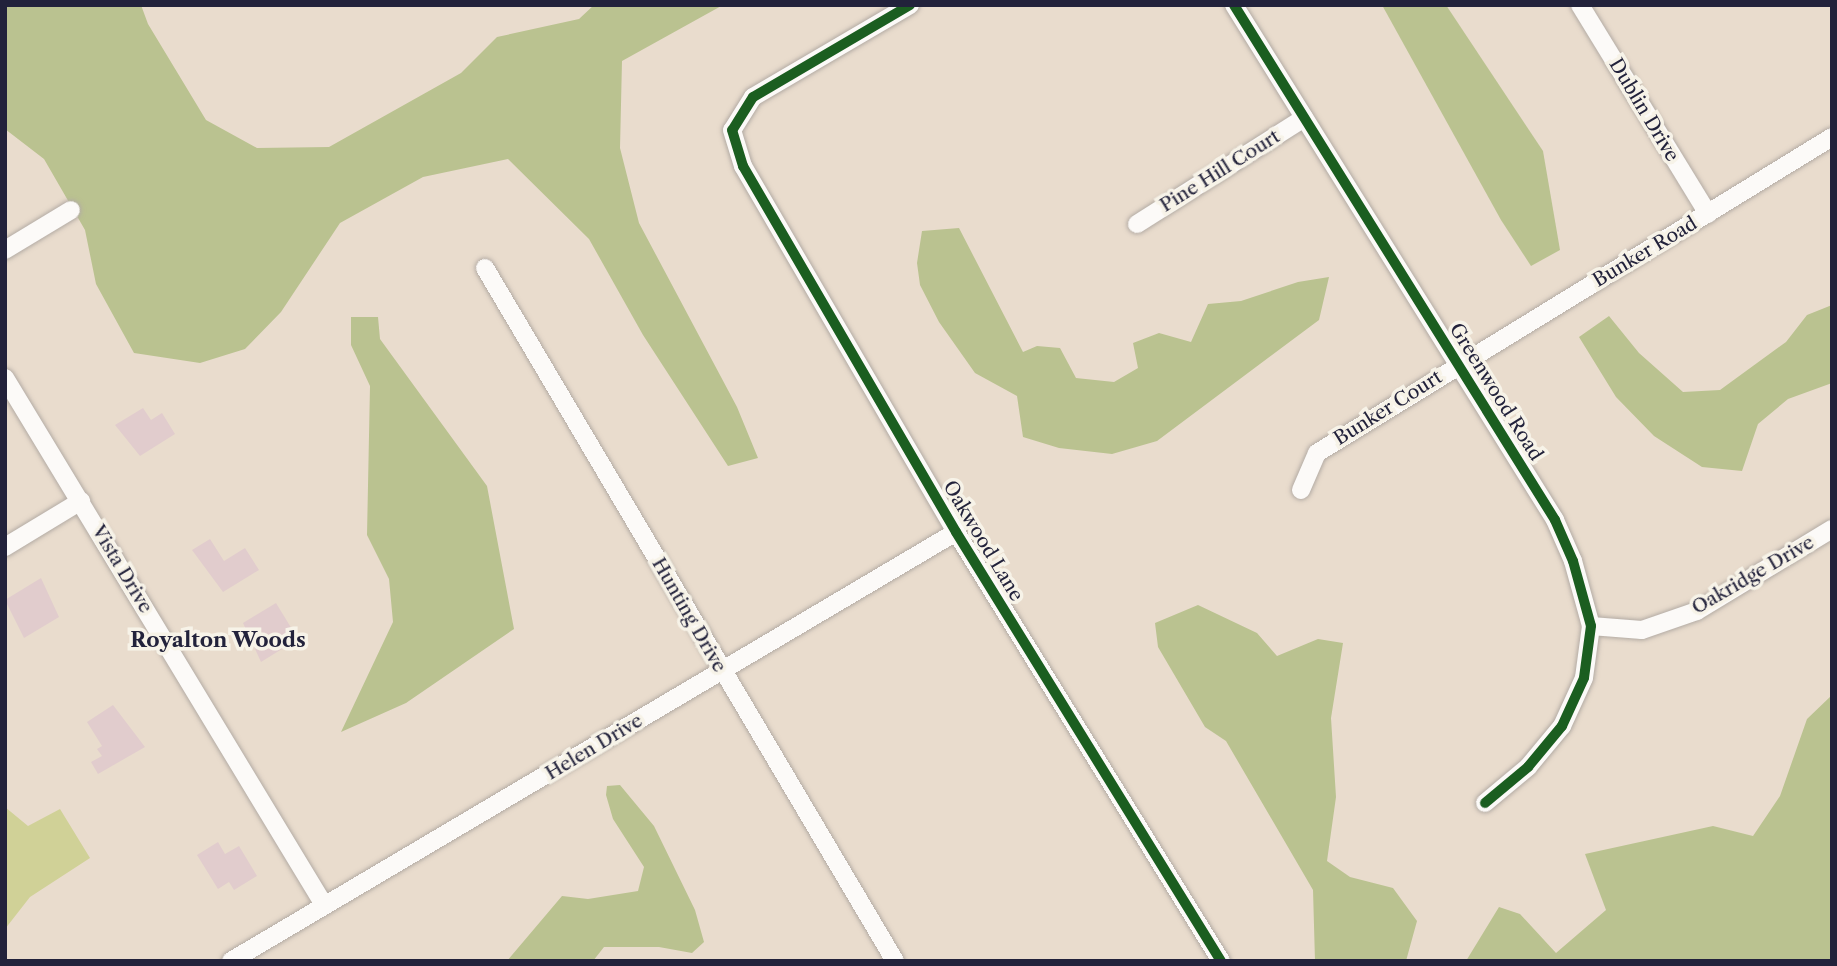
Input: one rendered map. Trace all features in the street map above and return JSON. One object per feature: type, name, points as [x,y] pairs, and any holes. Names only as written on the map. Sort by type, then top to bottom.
[{"type":"street","name":"Oakwood Lane","points":[[910,5],[753,97],[732,131],[743,166],[956,532],[1221,961]]},
{"type":"street","name":"Greenwood Road","points":[[1234,5],[1555,520],[1591,626],[1584,678],[1562,726],[1528,766],[1485,803]]},
{"type":"street","name":"Dublin Drive","points":[[1580,5],[1708,214]]},
{"type":"street","name":"Pine Hill Court","points":[[1137,224],[1304,118]]},
{"type":"street","name":"Bunker Road","points":[[1458,364],[1832,137]]},
{"type":"street","points":[[5,250],[71,210]]},
{"type":"street","name":"Hunting Drive","points":[[485,268],[895,961]]},
{"type":"street","name":"Bunker Court","points":[[1301,490],[1317,453],[1458,364]]},
{"type":"street","name":"Vista Drive","points":[[5,378],[324,905]]},
{"type":"street","points":[[5,547],[80,500]]},
{"type":"street","name":"Oakridge Drive","points":[[1591,626],[1642,630],[1697,611],[1832,529]]},
{"type":"street","name":"Helen Drive","points":[[230,961],[956,532]]},
{"type":"green space","points":[[5,5],[141,5],[148,24],[206,120],[257,148],[329,147],[461,73],[497,37],[579,19],[594,5],[723,5],[622,61],[620,148],[639,223],[737,407],[758,458],[728,466],[643,335],[589,239],[508,159],[423,177],[340,223],[281,312],[245,349],[200,363],[134,353],[96,284],[85,230],[44,159],[5,129]]},
{"type":"green space","points":[[1382,5],[1446,5],[1543,151],[1560,250],[1531,266],[1501,220]]},
{"type":"green space","points":[[959,228],[1023,352],[1037,346],[1060,348],[1076,378],[1114,382],[1138,368],[1133,343],[1159,333],[1191,342],[1208,304],[1241,301],[1298,282],[1329,277],[1319,320],[1157,441],[1112,454],[1059,448],[1023,437],[1017,396],[975,373],[939,322],[920,285],[917,263],[922,231]]},
{"type":"green space","points":[[1832,305],[1832,383],[1788,399],[1758,424],[1742,471],[1702,467],[1654,436],[1616,397],[1579,337],[1609,316],[1639,353],[1683,392],[1720,390],[1786,342],[1807,315]]},
{"type":"green space","points":[[351,317],[378,317],[380,339],[487,486],[514,629],[406,703],[341,732],[393,622],[389,579],[367,535],[370,386],[351,345]]},
{"type":"green space","points":[[1198,605],[1257,633],[1277,656],[1318,639],[1343,643],[1331,718],[1336,797],[1327,861],[1350,877],[1393,888],[1417,921],[1406,961],[1315,961],[1313,890],[1226,741],[1205,727],[1158,647],[1155,623]]},
{"type":"green space","points":[[1832,695],[1832,961],[1466,961],[1499,907],[1520,914],[1556,953],[1606,910],[1585,854],[1713,826],[1753,836],[1780,796],[1807,719]]},
{"type":"green space","points":[[620,785],[654,826],[695,910],[704,942],[692,953],[659,947],[604,947],[593,961],[507,961],[562,896],[588,899],[638,891],[644,867],[613,819],[606,795],[607,786]]},
{"type":"green space","points":[[5,807],[28,826],[60,809],[90,858],[30,897],[5,929]]},
{"type":"building","points":[[143,408],[151,420],[162,413],[175,434],[140,456],[115,425]]},
{"type":"building","points":[[210,539],[224,561],[245,548],[259,570],[223,592],[192,550]]},
{"type":"building","points":[[41,578],[59,617],[24,638],[5,600]]},
{"type":"building","points":[[276,603],[298,639],[261,662],[243,623]]},
{"type":"building","points":[[113,705],[145,747],[98,774],[91,762],[102,756],[97,749],[102,746],[87,722]]},
{"type":"building","points":[[218,842],[225,854],[239,846],[257,876],[234,890],[229,882],[218,889],[197,855]]},
{"type":"cycle path","points":[[910,5],[753,97],[732,130],[743,166],[956,532],[1221,961]]},
{"type":"cycle path","points":[[1234,5],[1555,520],[1573,561],[1591,626],[1584,678],[1562,726],[1528,767],[1485,803]]},
{"type":"district","name":"Royalton Woods","points":[[218,640]]}]
